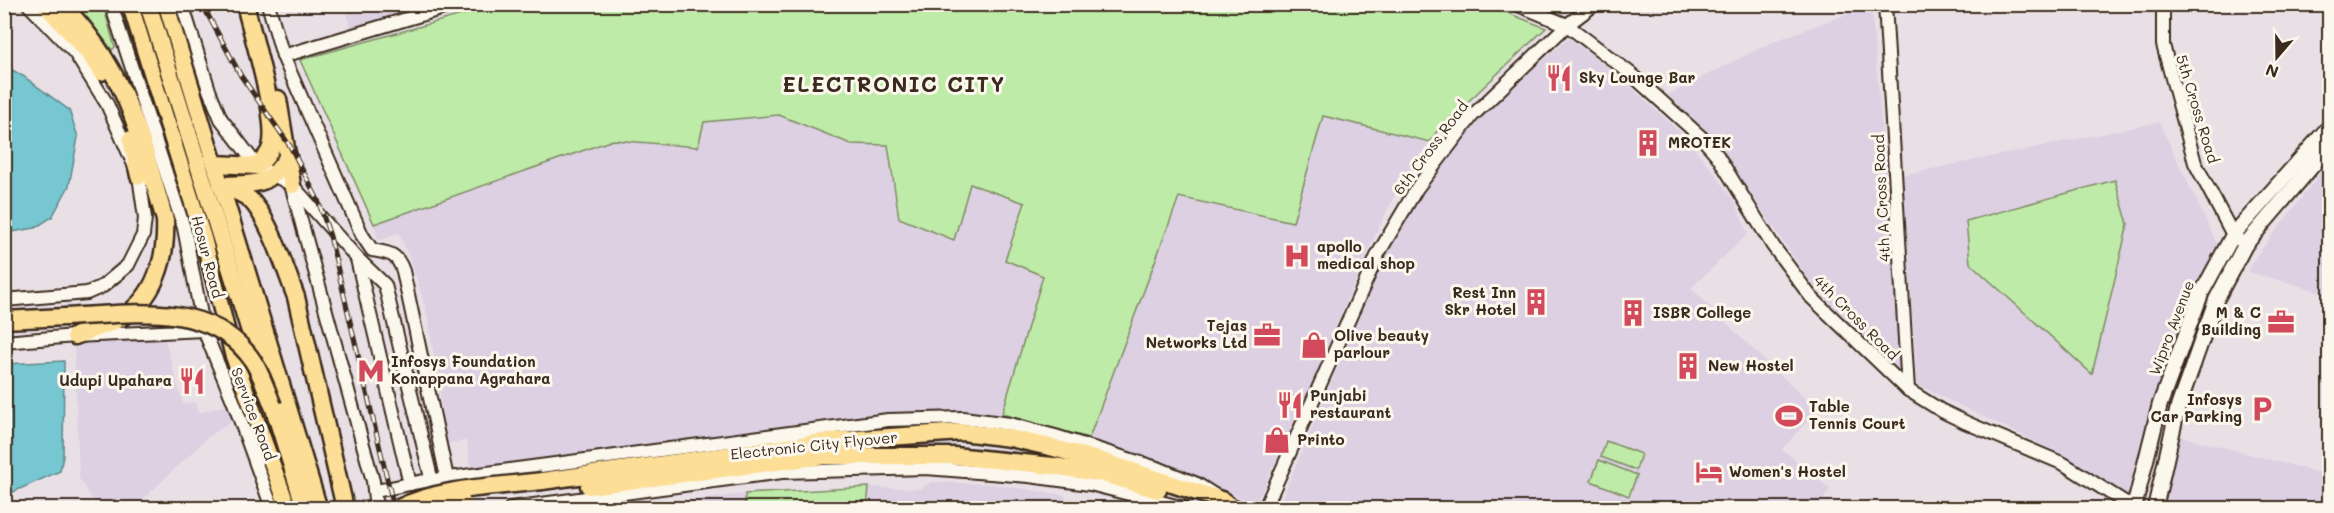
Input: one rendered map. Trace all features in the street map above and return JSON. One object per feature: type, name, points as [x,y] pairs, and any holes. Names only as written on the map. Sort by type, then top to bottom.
[{"type":"highway","points":[[45,4],[91,56],[112,90],[131,139],[138,176]]},
{"type":"highway","points":[[61,4],[98,46],[115,72],[130,106],[165,220],[166,239],[164,257],[156,278],[145,296],[120,318],[75,336]]},
{"type":"highway","name":"Hosur Road","points":[[130,4],[204,240],[233,355],[288,508]]},
{"type":"highway","points":[[148,4],[306,508]]},
{"type":"highway","points":[[166,4],[319,508]]},
{"type":"highway","points":[[215,164],[257,165],[269,151],[272,139],[271,117],[264,80],[245,4]]},
{"type":"highway","points":[[255,4],[266,42],[292,185]]},
{"type":"highway","points":[[221,185],[257,183],[274,176],[287,153]]},
{"type":"highway","points":[[221,185],[246,196],[257,208],[296,297],[345,508]]},
{"type":"highway","points":[[4,320],[168,314],[204,322],[235,340],[248,354],[273,406]]},
{"type":"highway","name":"Electronic City Flyover","points":[[436,508],[542,486],[831,441],[962,432],[1010,438],[1105,462],[1217,505]]},
{"type":"highway","name":"Electronic City Flyover","points":[[399,508],[448,493],[542,486],[823,456],[954,456],[1053,466],[1104,474],[1196,502],[1217,505]]},
{"type":"main road","name":"Wipro Avenue","points":[[2134,508],[2160,404],[2200,294],[2233,235],[2330,126]]},
{"type":"main road","name":"Wipro Avenue","points":[[2155,508],[2178,407],[2216,300],[2245,245],[2330,145]]},
{"type":"street","points":[[4,300],[87,293],[103,286],[128,265],[143,235],[145,218],[138,176],[107,104],[75,53],[28,4]]},
{"type":"street","name":"Service Road","points":[[111,4],[184,228],[204,330],[236,408],[272,508]]},
{"type":"street","points":[[182,4],[209,90],[221,119],[257,165],[292,185],[357,258],[385,285],[432,480],[436,508]]},
{"type":"street","points":[[268,4],[283,56],[364,238],[372,250],[390,253],[401,264],[447,478]]},
{"type":"street","points":[[283,56],[457,4]]},
{"type":"street","name":"4th Cross Road","points":[[1516,4],[1567,25],[1630,73],[1702,138],[1717,155],[1773,246],[1811,297],[1908,390],[1966,423],[2064,464],[2134,508]]},
{"type":"street","name":"6th Cross Road","points":[[1265,508],[1378,254],[1417,188],[1472,116],[1567,25],[1596,4]]},
{"type":"street","name":"4th A Cross Road","points":[[1885,4],[1908,390]]},
{"type":"street","name":"5th Cross Road","points":[[2163,4],[2163,45],[2196,163],[2233,235],[2245,245]]},
{"type":"street","points":[[292,185],[376,491],[376,508]]},
{"type":"street","points":[[357,258],[410,484]]},
{"type":"street","points":[[4,342],[204,330]]},
{"type":"street","points":[[376,491],[432,480],[888,420],[963,418],[995,421],[1055,436],[1160,469],[1197,484],[1217,505],[1240,508]]},
{"type":"street","points":[[511,508],[782,472],[926,468],[1029,476],[1090,484],[1184,508]]},
{"type":"shaded area","points":[[343,4],[432,5],[352,29]]},
{"type":"shaded area","points":[[497,4],[1485,4],[1546,28],[1438,130],[1403,179],[1373,239],[1312,383],[1256,504],[1163,464],[1089,438],[1002,414],[940,412],[837,418],[757,431],[470,469],[467,441],[447,443],[428,317],[413,267],[399,233],[378,241],[374,224],[300,60]]},
{"type":"shaded area","points":[[1871,5],[1904,380],[1809,280],[1721,150],[1668,95],[1772,42]]},
{"type":"shaded area","points":[[1569,38],[1612,70],[1681,133],[1711,168],[1736,204],[1748,234],[1691,288],[1818,410],[1782,449],[1830,489],[1818,508],[1278,508],[1385,255],[1422,190],[1476,117]]},
{"type":"shaded area","points":[[2159,122],[2218,246],[2196,285],[2158,390],[2129,495],[2068,457],[1917,385],[1903,175]]},
{"type":"shaded area","points":[[2329,162],[2329,294],[2249,272],[2252,262]]},
{"type":"shaded area","points":[[164,336],[183,404],[195,402],[198,413],[234,403],[239,416],[207,438],[134,508],[98,508],[79,478],[74,341]]},
{"type":"shaded area","points":[[2177,435],[2328,475],[2329,473],[2329,508],[2162,508]]},
{"type":"shaded area","points":[[931,482],[993,484],[1064,495],[1075,507],[1088,499],[1120,508],[625,508],[745,494],[869,487],[920,489]]},
{"type":"green space","points":[[1485,4],[1546,28],[1438,130],[1430,142],[1323,116],[1293,222],[1179,197],[1089,438],[1002,414],[1043,276],[1005,260],[1025,203],[970,184],[954,240],[899,218],[888,145],[851,144],[779,115],[704,122],[698,147],[613,140],[374,224],[300,60],[497,5]]},
{"type":"green space","points":[[75,5],[103,5],[115,47],[112,50],[87,17]]},
{"type":"green space","points":[[2115,180],[2128,224],[2092,374],[1970,263],[1966,221]]},
{"type":"green space","points":[[1606,441],[1641,454],[1636,470],[1601,457]]},
{"type":"green space","points":[[1599,460],[1637,475],[1629,496],[1591,481]]},
{"type":"green space","points":[[869,487],[867,508],[745,508],[745,494]]},
{"type":"water","points":[[5,66],[23,76],[69,110],[78,137],[69,186],[52,217],[35,228],[5,233]]},
{"type":"water","points":[[64,361],[63,456],[60,471],[13,492],[5,492],[5,364]]},
{"type":"railway","points":[[202,4],[241,76],[290,146],[318,200],[330,236],[394,508]]},
{"type":"place","name":"Sky Lounge Bar","points":[[1559,78]]},
{"type":"place","name":"MROTEK","points":[[1648,143]]},
{"type":"place","name":"apollo medical shop","points":[[1297,256]]},
{"type":"place","name":"Rest Inn Skr Hotel","points":[[1536,302]]},
{"type":"place","name":"ISBR College","points":[[1633,313]]},
{"type":"place","name":"M & C Building","points":[[2281,322]]},
{"type":"place","name":"Tejas Networks Ltd","points":[[1267,335]]},
{"type":"place","name":"Olive beauty parlour","points":[[1314,345]]},
{"type":"place","name":"New Hostel","points":[[1688,366]]},
{"type":"place","name":"Infosys Foundation Konappana Agrahara","points":[[371,371]]},
{"type":"place","name":"Udupi Upahara","points":[[192,381]]},
{"type":"place","name":"Punjabi restaurant","points":[[1290,405]]},
{"type":"place","name":"Infosys Car Parking","points":[[2262,409]]},
{"type":"place","name":"Table Tennis Court","points":[[1789,416]]},
{"type":"place","name":"Printo","points":[[1277,440]]},
{"type":"place","name":"Women's Hostel","points":[[1709,472]]},
{"type":"district","name":"ELECTRONIC CITY","points":[[894,85]]}]
